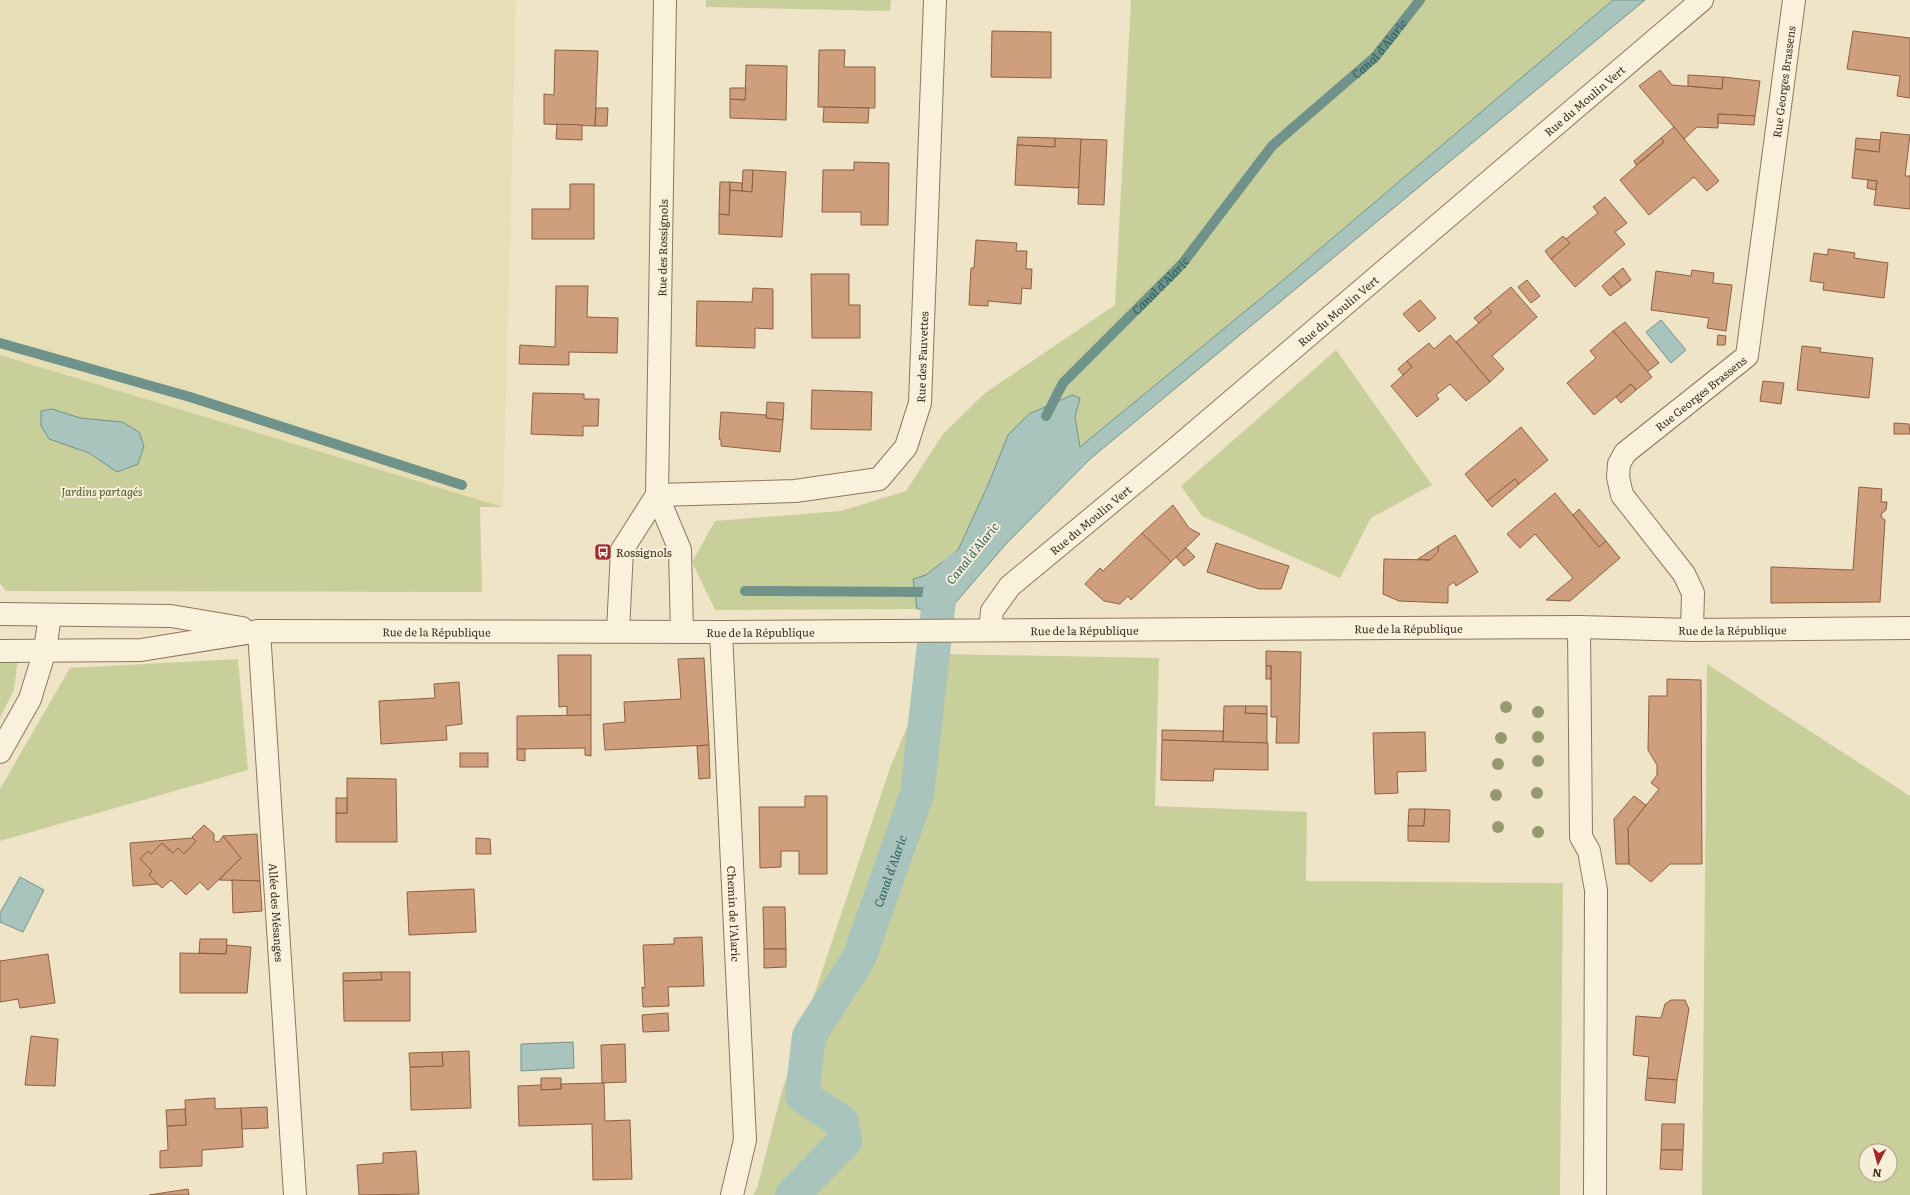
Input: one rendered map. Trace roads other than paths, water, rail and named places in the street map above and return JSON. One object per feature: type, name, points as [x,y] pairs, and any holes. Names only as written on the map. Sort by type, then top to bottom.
[{"type":"street","name":"Rue des Rossignols","points":[[666,0],[657,495],[680,550],[682,632]]},
{"type":"street","name":"Rue des Fauvettes","points":[[657,495],[795,491],[879,479],[906,448],[920,403],[935,0]]},
{"type":"street","name":"Rue du Moulin Vert","points":[[990,630],[992,611],[1010,586],[1167,456],[1702,0]]},
{"type":"street","name":"Rue Georges Brassens","points":[[1692,630],[1693,593],[1684,574],[1622,495],[1618,477],[1619,464],[1625,453],[1747,356],[1794,0]]},
{"type":"street","points":[[618,631],[622,550],[657,495]]},
{"type":"street","points":[[0,614],[171,616],[259,631]]},
{"type":"street","points":[[0,752],[30,699],[45,650],[50,615]]},
{"type":"street","points":[[1579,627],[1581,836],[1589,850],[1596,890],[1595,1195]]},
{"type":"street","name":"Rue de la République","points":[[259,631],[721,632],[1579,627],[1692,630],[1910,628]]},
{"type":"street","points":[[0,651],[141,650],[259,631]]},
{"type":"street","name":"Allée des Mésanges","points":[[259,631],[295,1195]]},
{"type":"street","name":"Chemin de l'Alaric","points":[[721,632],[744,1140],[732,1195]]},
{"type":"water","points":[[1613,0],[1645,0],[1090,459],[1006,544],[950,609],[917,609],[913,579],[926,575],[958,550],[988,485],[1008,435],[1029,414],[1072,395],[1080,398],[1075,417],[1080,447],[1282,281]]},
{"type":"water","points":[[1661,320],[1686,350],[1671,363],[1646,332]]},
{"type":"water","points":[[52,409],[80,418],[122,422],[139,432],[144,446],[138,464],[117,472],[89,453],[49,439],[41,426],[41,411]]},
{"type":"water","points":[[944,654],[942,704],[928,706],[919,698],[918,655]]},
{"type":"water","points":[[20,877],[44,890],[23,932],[0,922],[0,913]]},
{"type":"water","points":[[573,1042],[574,1068],[521,1071],[521,1044]]},
{"type":"waterway","name":"Canal d'Alaric","points":[[1046,416],[1063,383],[1182,264],[1272,146],[1375,57],[1420,0]]},
{"type":"waterway","points":[[0,343],[190,397],[462,485]]},
{"type":"waterway","name":"Canal d'Alaric","points":[[792,1195],[845,1141],[842,1122],[802,1096],[809,1036],[859,958],[917,794],[940,592],[959,569]]},
{"type":"waterway","points":[[745,591],[927,592]]},
{"type":"place","name":"Rossignols","points":[[603,552]]},
{"type":"park label","name":"Jardins partagés","points":[[102,491]]}]
